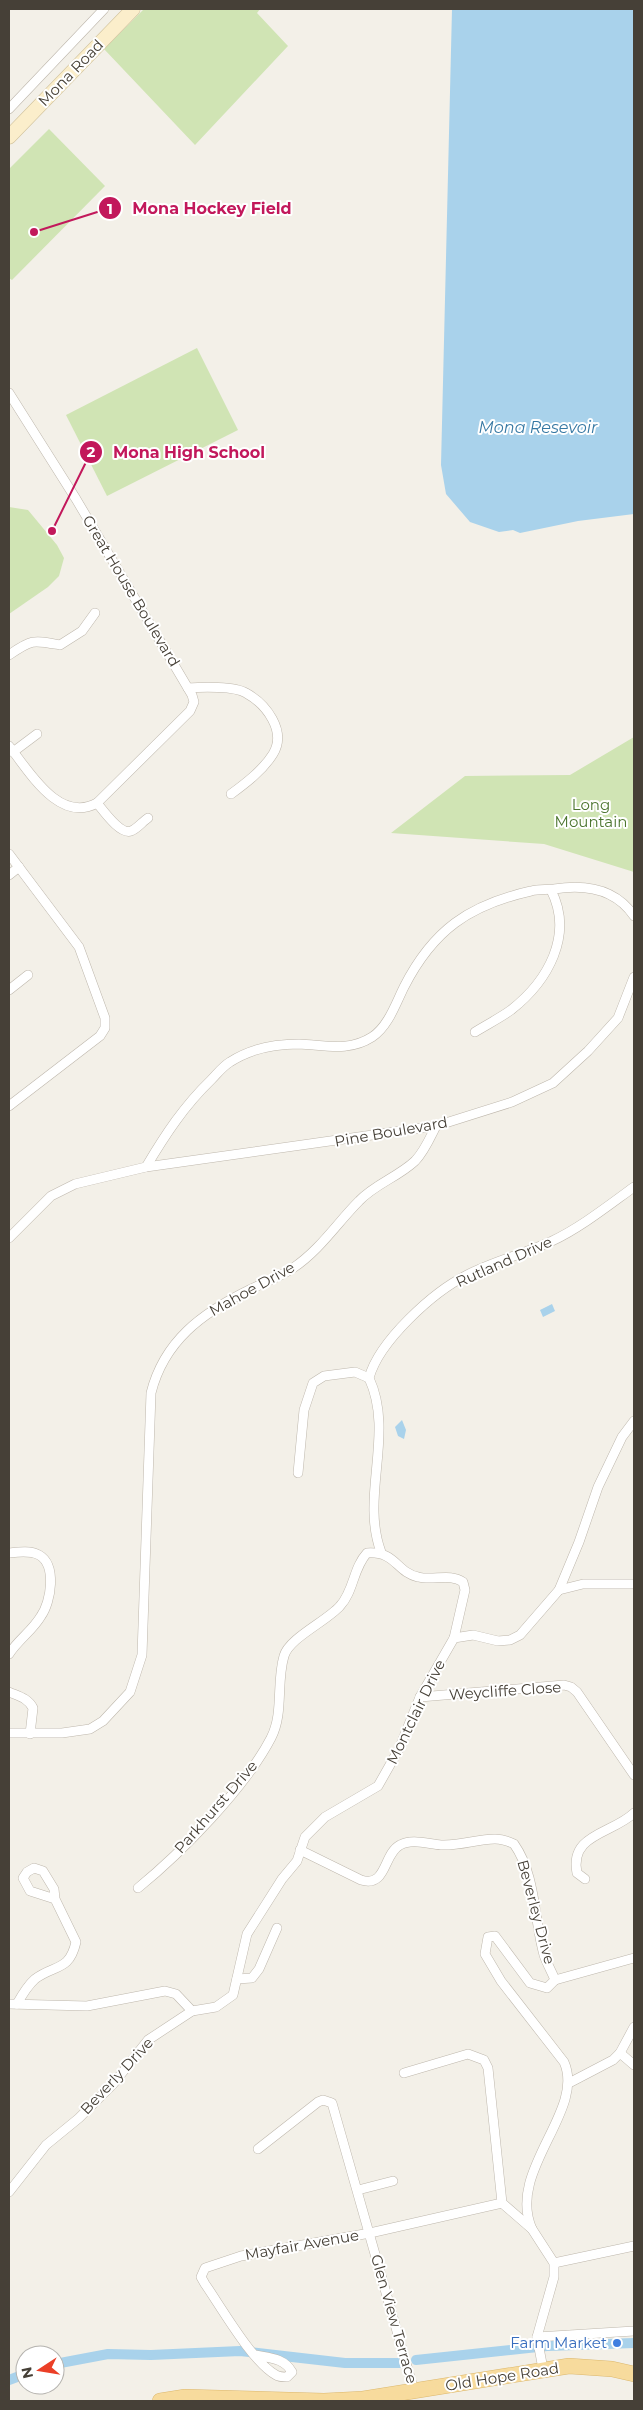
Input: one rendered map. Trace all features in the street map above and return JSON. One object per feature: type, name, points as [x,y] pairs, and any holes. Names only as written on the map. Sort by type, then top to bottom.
[{"type":"main road","name":"Old Hope Road","points":[[160,2401],[186,2399],[363,2400],[414,2391],[542,2363],[590,2366],[634,2374]]},
{"type":"street","points":[[9,109],[104,9]]},
{"type":"street","name":"Mona Road","points":[[9,137],[133,9]]},
{"type":"street","name":"Great House Boulevard","points":[[9,393],[86,515],[188,688],[194,702],[190,710],[97,803]]},
{"type":"street","points":[[9,655],[24,644],[34,640],[60,645],[82,631],[95,612]]},
{"type":"street","points":[[188,688],[228,689],[246,692],[276,724],[278,740],[274,753],[254,776],[231,794]]},
{"type":"street","points":[[37,734],[11,749],[51,798],[62,804],[84,807],[97,803],[111,820],[126,831],[131,831],[148,818]]},
{"type":"street","points":[[9,854],[79,946],[105,1018],[105,1028],[100,1036],[9,1106]]},
{"type":"street","points":[[9,875],[19,867]]},
{"type":"street","points":[[146,1167],[166,1132],[194,1097],[230,1062],[258,1050],[280,1044],[351,1047],[375,1036],[388,1019],[409,978],[431,943],[460,918],[484,906],[527,892],[572,886],[601,890],[619,899],[634,916]]},
{"type":"street","points":[[474,1032],[511,1010],[550,968],[559,933],[559,911],[551,890]]},
{"type":"street","points":[[9,990],[28,975]]},
{"type":"street","name":"Pine Boulevard","points":[[9,1238],[51,1196],[62,1189],[103,1177],[146,1167],[436,1126],[512,1102],[553,1083],[588,1051],[618,1018],[634,976]]},
{"type":"street","name":"Mahoe Drive","points":[[9,1733],[62,1733],[90,1729],[103,1721],[130,1692],[142,1655],[151,1393],[156,1374],[164,1357],[178,1338],[199,1320],[234,1297],[293,1268],[329,1237],[358,1201],[377,1185],[395,1176],[415,1161],[436,1126]]},
{"type":"street","name":"Rutland Drive","points":[[370,1378],[378,1356],[402,1327],[439,1293],[465,1276],[552,1241],[634,1187]]},
{"type":"street","points":[[298,1473],[304,1410],[313,1383],[324,1376],[355,1372],[370,1378],[380,1414],[373,1516],[381,1552],[414,1576],[457,1578],[463,1582],[465,1590],[454,1638],[473,1635],[498,1640],[510,1640],[520,1635],[558,1590],[598,1487],[622,1437],[634,1421]]},
{"type":"street","points":[[9,1553],[30,1552],[40,1555],[47,1564],[50,1585],[42,1616],[9,1654]]},
{"type":"street","name":"Parkhurst Drive","points":[[138,1888],[164,1867],[252,1770],[272,1737],[278,1717],[284,1654],[297,1640],[341,1606],[351,1589],[360,1560],[367,1553],[381,1552]]},
{"type":"street","points":[[558,1590],[583,1584],[634,1584]]},
{"type":"street","name":"Montclair Drive","points":[[300,1850],[305,1837],[325,1817],[378,1786],[399,1749],[420,1697],[454,1638]]},
{"type":"street","name":"Weycliffe Close","points":[[420,1697],[564,1685],[571,1687],[577,1692],[634,1775]]},
{"type":"street","points":[[9,1692],[28,1700],[33,1708],[30,1734]]},
{"type":"street","points":[[585,1879],[577,1873],[574,1859],[581,1846],[587,1839],[625,1821],[634,1813]]},
{"type":"street","name":"Beverley Drive","points":[[300,1850],[361,1880],[370,1881],[381,1876],[392,1853],[396,1847],[403,1843],[417,1842],[444,1845],[496,1839],[514,1844],[526,1868],[544,1955],[555,1980],[547,1988],[530,1983],[498,1937],[491,1935],[488,1937],[485,1954],[501,1981],[564,2062],[568,2070],[569,2083]]},
{"type":"street","name":"Beverly Drive","points":[[9,2192],[46,2145],[79,2118],[114,2083],[148,2040],[192,2011],[216,2007],[233,1995],[238,1980],[246,1934],[282,1879],[297,1861],[300,1850]]},
{"type":"street","points":[[13,2004],[37,1978],[62,1967],[71,1959],[76,1942],[72,1930],[55,1899]]},
{"type":"street","points":[[238,1980],[252,1978],[259,1970],[277,1928]]},
{"type":"street","points":[[555,1980],[634,1958]]},
{"type":"street","points":[[13,2004],[87,2006],[165,1991],[176,1994],[192,2011]]},
{"type":"street","points":[[542,2363],[537,2339],[554,2277],[554,2263],[532,2229],[526,2211],[528,2192],[535,2167],[564,2101],[569,2083],[613,2060],[620,2053],[634,2027]]},
{"type":"street","points":[[620,2053],[634,2065]]},
{"type":"street","points":[[404,2073],[468,2054],[484,2060],[491,2077],[502,2203],[532,2229]]},
{"type":"street","name":"Glen View Terrace","points":[[258,2149],[318,2102],[328,2100],[332,2103],[414,2391]]},
{"type":"street","points":[[358,2190],[393,2181]]},
{"type":"street","name":"Mayfair Avenue","points":[[255,2355],[201,2277],[205,2268],[241,2256],[370,2232],[502,2203]]},
{"type":"street","points":[[554,2263],[634,2246]]},
{"type":"street","points":[[537,2339],[634,2331]]},
{"type":"green space","points":[[144,9],[260,9],[257,13],[288,46],[195,145],[104,49]]},
{"type":"green space","points":[[49,129],[105,186],[12,280],[9,278],[9,169]]},
{"type":"green space","points":[[197,348],[238,430],[107,496],[66,415]]},
{"type":"green space","points":[[9,507],[28,510],[57,545],[64,558],[59,576],[48,587],[9,614]]},
{"type":"green space","name":"Long Mountain","points":[[634,737],[634,872],[544,844],[391,833],[465,776],[570,775]]},
{"type":"water","name":"Mona Resevoir","points":[[452,9],[634,9],[634,514],[578,521],[520,533],[513,530],[499,532],[470,522],[446,494],[441,465]]},
{"type":"water","points":[[552,1304],[555,1311],[543,1317],[540,1310]]},
{"type":"water","points":[[402,1420],[406,1430],[404,1439],[398,1436],[395,1427]]},
{"type":"waterway","points":[[416,2360],[547,2346],[634,2343]]},
{"type":"waterway","points":[[65,2362],[108,2354],[151,2355],[240,2351],[345,2363],[401,2363]]},
{"type":"waterway","points":[[9,2380],[15,2378]]},
{"type":"place","name":"Mona Hockey Field","points":[[34,232]]},
{"type":"place","name":"Mona High School","points":[[52,531]]},
{"type":"place","name":"Farm Market","points":[[617,2343]]}]
